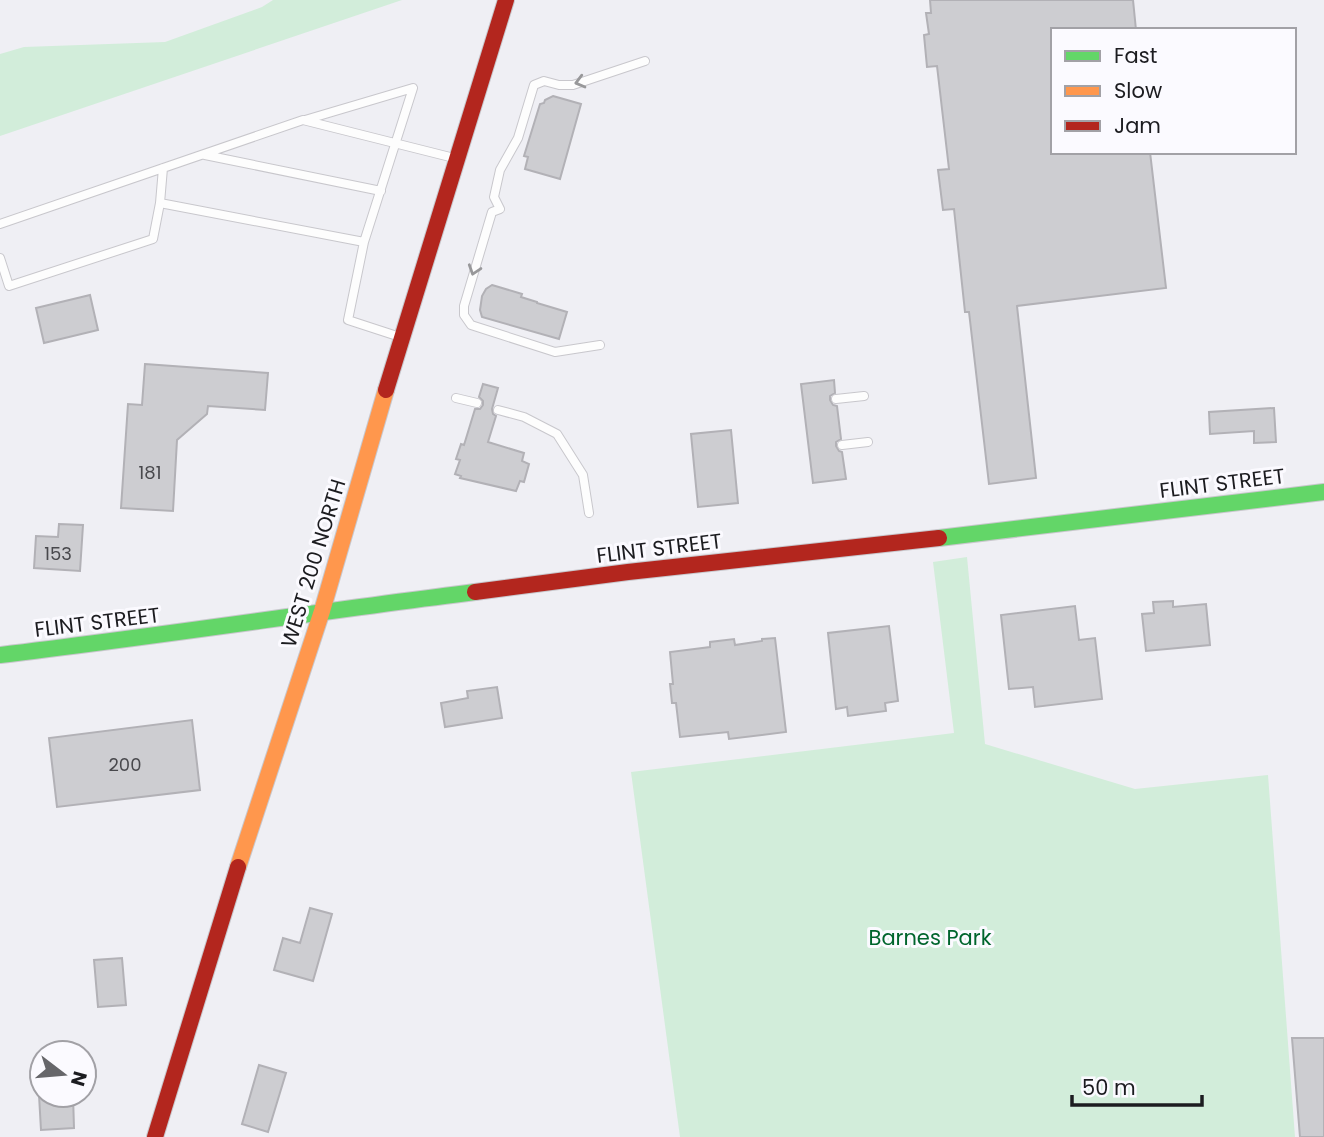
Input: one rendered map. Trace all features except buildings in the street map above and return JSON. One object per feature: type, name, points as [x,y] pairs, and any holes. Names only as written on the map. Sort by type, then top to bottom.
[{"type":"main road","name":"WEST 200 NORTH","points":[[155,1137],[247,839],[322,611],[401,338],[506,0]]},
{"type":"main road","name":"FLINT STREET","points":[[0,655],[642,570],[1324,492]]},
{"type":"lane","points":[[600,345],[555,352],[471,325],[464,315],[464,306],[492,212],[500,209],[494,197],[500,170],[518,138],[534,85],[544,81],[573,85],[645,61]]},
{"type":"lane","points":[[0,224],[303,120],[413,88],[364,242],[348,320],[401,338]]},
{"type":"lane","points":[[303,120],[457,159]]},
{"type":"lane","points":[[203,155],[381,191]]},
{"type":"lane","points":[[0,258],[9,286],[153,239],[163,169]]},
{"type":"lane","points":[[160,203],[364,242]]},
{"type":"lane","points":[[836,399],[864,396]]},
{"type":"lane","points":[[456,398],[477,403]]},
{"type":"lane","points":[[498,410],[524,417],[557,435],[583,475],[589,513]]},
{"type":"lane","points":[[842,445],[868,442]]},
{"type":"green space","points":[[273,0],[402,0],[0,136],[0,54],[24,47],[165,42],[262,7]]},
{"type":"green space","name":"Barnes Park","points":[[967,557],[985,744],[1135,789],[1268,775],[1295,1137],[680,1137],[631,772],[954,733],[933,562]]},
{"type":"traffic: fast","points":[[939,538],[1324,492]]},
{"type":"traffic: fast","points":[[0,655],[475,592]]},
{"type":"traffic: slow","points":[[238,867],[322,611],[386,390]]},
{"type":"traffic: jam","points":[[386,390],[506,0]]},
{"type":"traffic: jam","points":[[475,592],[628,572],[939,538]]},
{"type":"traffic: jam","points":[[155,1137],[238,867]]}]
